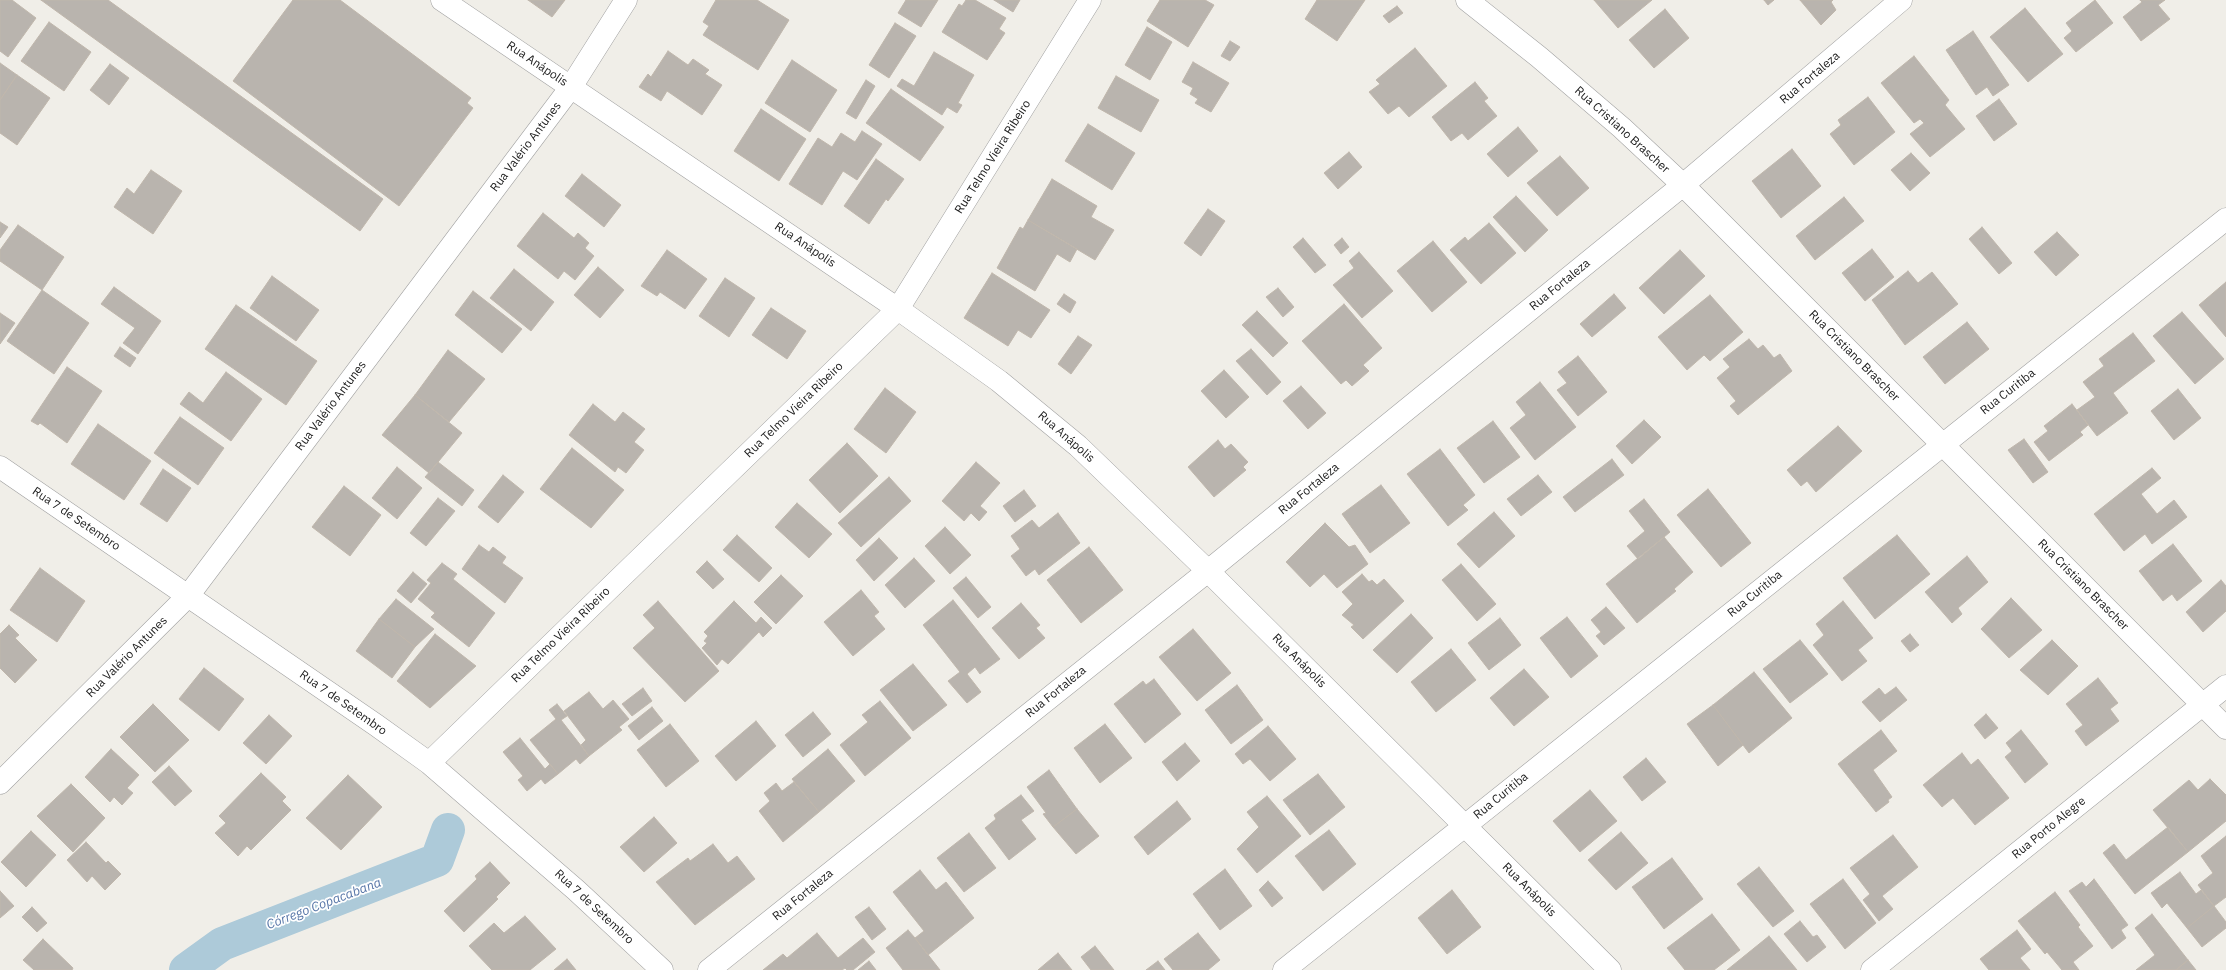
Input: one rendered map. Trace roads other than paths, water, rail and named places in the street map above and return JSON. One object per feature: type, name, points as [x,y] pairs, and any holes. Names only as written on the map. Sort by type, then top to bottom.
[{"type":"street","name":"Rua Anápolis","points":[[442,0],[898,309],[999,381],[1078,446],[1208,571],[1610,970]]},
{"type":"street","name":"Rua Valério Antunes","points":[[0,783],[188,596],[571,87],[626,0]]},
{"type":"street","name":"Rua Telmo Vieira Ribeiro","points":[[429,763],[898,309],[1090,0]]},
{"type":"street","name":"Rua Cristiano Brascher","points":[[1467,0],[1539,57],[1622,128],[1683,185],[2226,728]]},
{"type":"street","name":"Rua Fortaleza","points":[[709,970],[1208,571],[1683,185],[1901,0]]},
{"type":"street","name":"Rua Curitiba","points":[[1284,970],[2226,219]]},
{"type":"street","name":"Rua 7 de Setembro","points":[[0,467],[429,763],[576,890],[662,970]]},
{"type":"street","name":"Rua Porto Alegre","points":[[1872,970],[2226,686]]},
{"type":"waterway","name":"Córrego Copacabana","points":[[186,970],[222,944],[437,860],[448,830]]}]
